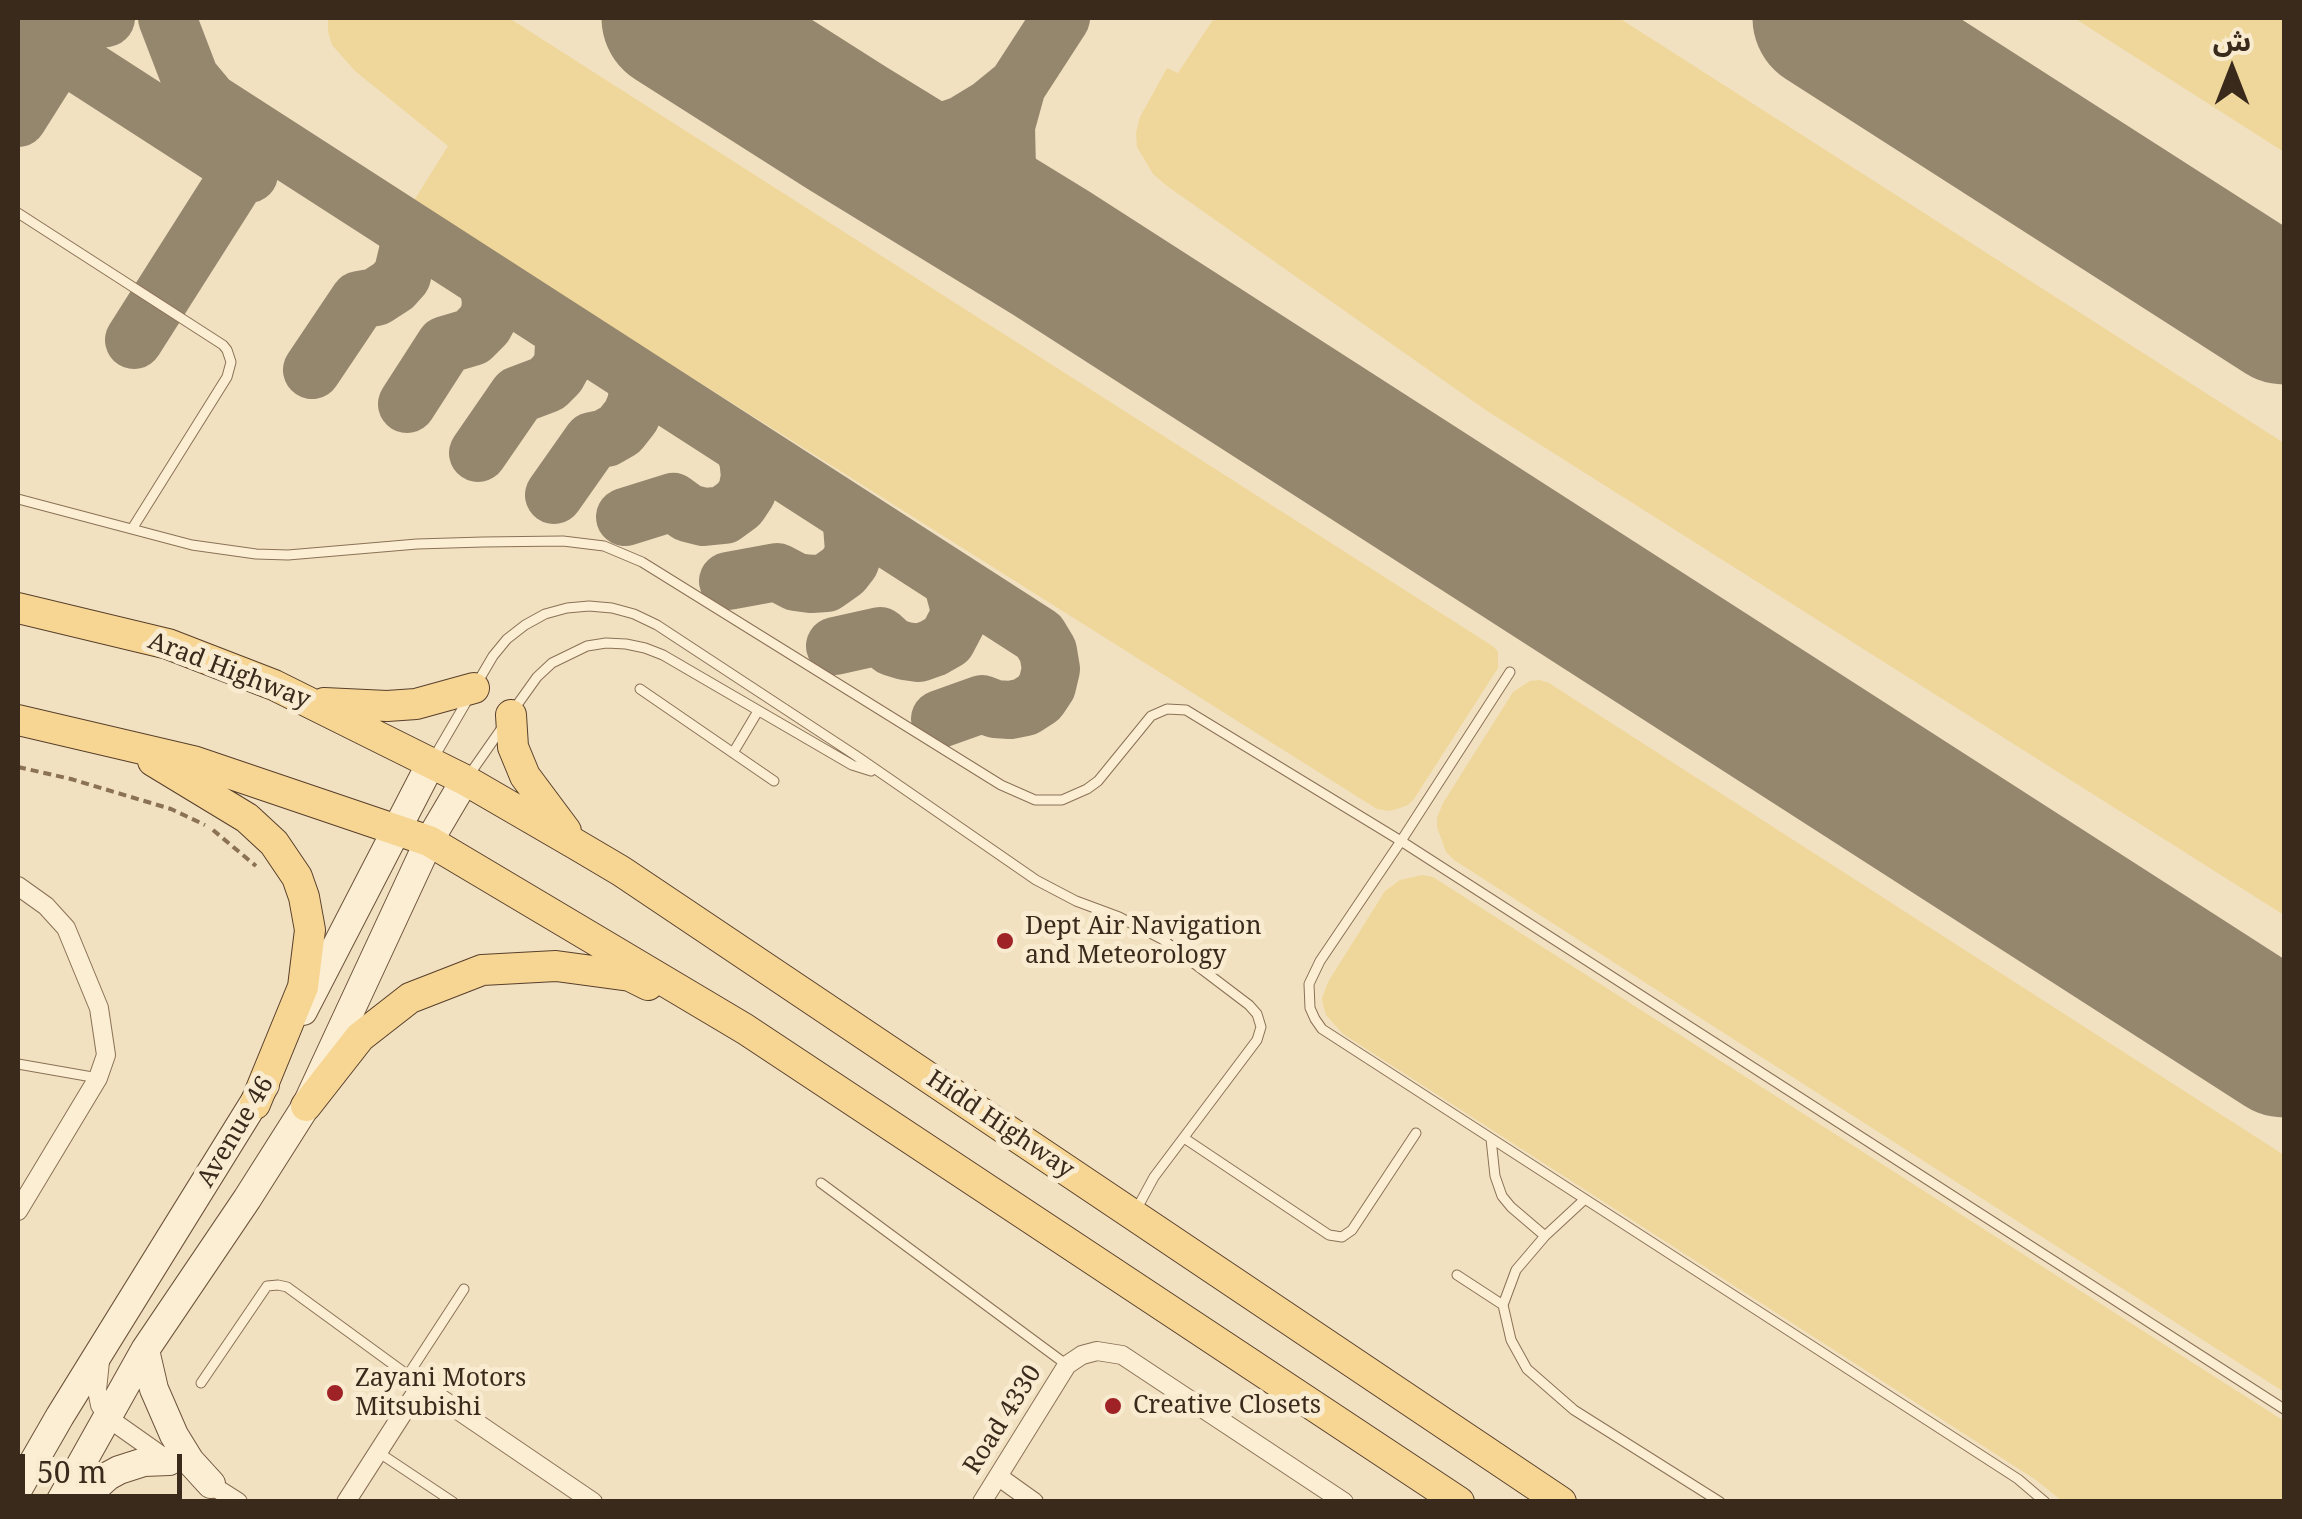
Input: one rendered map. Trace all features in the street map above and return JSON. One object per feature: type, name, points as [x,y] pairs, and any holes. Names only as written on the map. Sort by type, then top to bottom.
[{"type":"main road","name":"Arad Highway","points":[[18,608],[168,644],[312,702],[430,763]]},
{"type":"main road","points":[[312,702],[402,705],[474,688]]},
{"type":"main road","points":[[511,715],[513,746],[525,776],[577,845]]},
{"type":"main road","points":[[18,720],[193,761],[429,841],[746,1029],[1459,1502]]},
{"type":"main road","points":[[125,743],[247,818],[274,844],[304,896],[310,930],[303,987],[255,1104]]},
{"type":"main road","name":"Hidd Highway","points":[[430,763],[466,780],[638,882],[1561,1502]]},
{"type":"main road","name":"Avenue 46","points":[[18,1489],[255,1104],[430,763]]},
{"type":"main road","name":"Avenue 46","points":[[60,1502],[145,1350],[306,1106],[429,841],[466,780]]},
{"type":"main road","points":[[306,1106],[360,1036],[410,998],[482,970],[556,966],[630,976],[746,1029]]},
{"type":"main road","points":[[145,1350],[154,1389],[174,1436],[211,1484]]},
{"type":"main road","points":[[79,1502],[119,1470],[144,1462],[169,1461]]},
{"type":"street","points":[[18,886],[46,906],[66,928],[100,1008],[106,1055],[98,1078],[18,1210]]},
{"type":"street","points":[[102,1350],[97,1390],[108,1418],[169,1461],[238,1502]]},
{"type":"street","points":[[1067,1366],[1082,1355],[1097,1351],[1122,1355],[1344,1502]]},
{"type":"street","name":"Road 4330","points":[[982,1502],[1067,1366]]},
{"type":"street","points":[[346,1502],[378,1452],[414,1380],[594,1502]]},
{"type":"street","points":[[999,1477],[1034,1502]]},
{"type":"lane","points":[[18,213],[227,350],[227,377],[132,529]]},
{"type":"lane","points":[[18,499],[192,545],[256,554],[563,540],[604,546],[642,562],[1001,785],[1036,800],[1062,800],[1087,789],[1150,716],[1177,708],[1194,713],[1401,841],[2284,1409]]},
{"type":"lane","points":[[430,763],[507,638],[535,619],[567,608],[601,606],[658,625],[1055,891],[1162,938],[1249,1005],[1261,1027],[1258,1040],[1154,1177],[1134,1215]]},
{"type":"lane","points":[[466,780],[537,676],[552,663],[587,646],[606,643],[645,648],[663,655],[852,764],[879,773]]},
{"type":"lane","points":[[694,675],[704,657]]},
{"type":"lane","points":[[1510,672],[1320,961],[1309,984],[1310,1008],[1322,1029],[2018,1479],[2046,1502]]},
{"type":"lane","points":[[739,700],[748,685]]},
{"type":"lane","points":[[640,689],[774,781]]},
{"type":"lane","points":[[733,753],[758,711]]},
{"type":"lane","points":[[18,1064],[98,1078]]},
{"type":"lane","points":[[1184,1138],[1329,1235],[1342,1236],[1352,1230],[1416,1133]]},
{"type":"lane","points":[[1491,1139],[1495,1176],[1502,1196],[1545,1236]]},
{"type":"lane","points":[[820,1183],[1067,1366]]},
{"type":"lane","points":[[1584,1199],[1516,1270],[1504,1305],[1511,1340],[1527,1369],[1574,1410],[1720,1502]]},
{"type":"lane","points":[[1457,1274],[1504,1305]]},
{"type":"lane","points":[[202,1383],[267,1286],[288,1287],[414,1380],[464,1289]]},
{"type":"lane","points":[[378,1452],[453,1502]]},
{"type":"path","points":[[18,767],[71,778],[190,817],[227,839],[259,868]]},
{"type":"sand","points":[[328,18],[509,18],[1494,647],[1498,668],[1414,799],[1389,811],[1377,809],[413,202],[448,146],[355,71],[332,45]]},
{"type":"sand","points":[[1214,18],[1619,18],[2284,443],[2284,915],[1487,411],[1167,186],[1153,174],[1137,147],[1140,117],[1167,68],[1178,73]]},
{"type":"sand","points":[[2074,18],[2284,18],[2284,152]]},
{"type":"sand","points":[[1540,680],[2284,1155],[2284,1392],[1454,860],[1446,852],[1437,827],[1443,803],[1513,692],[1530,681]]},
{"type":"sand","points":[[1433,877],[2284,1421],[2284,1501],[2062,1501],[2036,1480],[1343,1034],[1326,1015],[1323,1005],[1328,982],[1385,891],[1400,880]]},
{"type":"taxiway","points":[[18,21],[41,25],[106,18]]},
{"type":"taxiway","points":[[167,18],[190,78],[210,102],[1039,636],[1048,651],[1051,669],[1039,698],[1010,710],[982,704],[940,719]]},
{"type":"taxiway","points":[[847,128],[902,136],[936,134],[962,125],[1017,86],[1061,18]]},
{"type":"taxiway","points":[[18,25],[249,174]]},
{"type":"taxiway","points":[[18,118],[59,53]]},
{"type":"taxiway","points":[[1017,86],[1006,126],[1007,170],[1018,207],[1051,253]]},
{"type":"taxiway","points":[[134,340],[242,170]]},
{"type":"taxiway","points":[[312,370],[359,300],[376,297],[402,276],[409,247],[405,228]]},
{"type":"taxiway","points":[[407,404],[445,345],[472,337],[484,325],[491,300],[487,281]]},
{"type":"taxiway","points":[[478,453],[518,395],[547,384],[557,374],[563,363],[561,328]]},
{"type":"taxiway","points":[[554,495],[592,441],[620,430],[631,416],[638,391],[634,375]]},
{"type":"taxiway","points":[[625,517],[673,502],[688,513],[704,517],[724,515],[747,492],[748,458],[741,444]]},
{"type":"taxiway","points":[[728,581],[777,572],[796,582],[826,583],[843,571],[854,551],[852,525],[846,512]]},
{"type":"taxiway","points":[[835,646],[880,636],[892,647],[905,651],[919,653],[933,648],[947,640],[958,619],[952,581]]},
{"type":"runway","points":[[674,18],[1051,253],[2284,1045]]},
{"type":"runway","points":[[1825,18],[2284,312]]},
{"type":"place","name":"Dept Air Navigation and Meteorology","points":[[1005,941]]},
{"type":"place","name":"Zayani Motors Mitsubishi","points":[[335,1393]]},
{"type":"place","name":"Creative Closets","points":[[1113,1406]]}]
